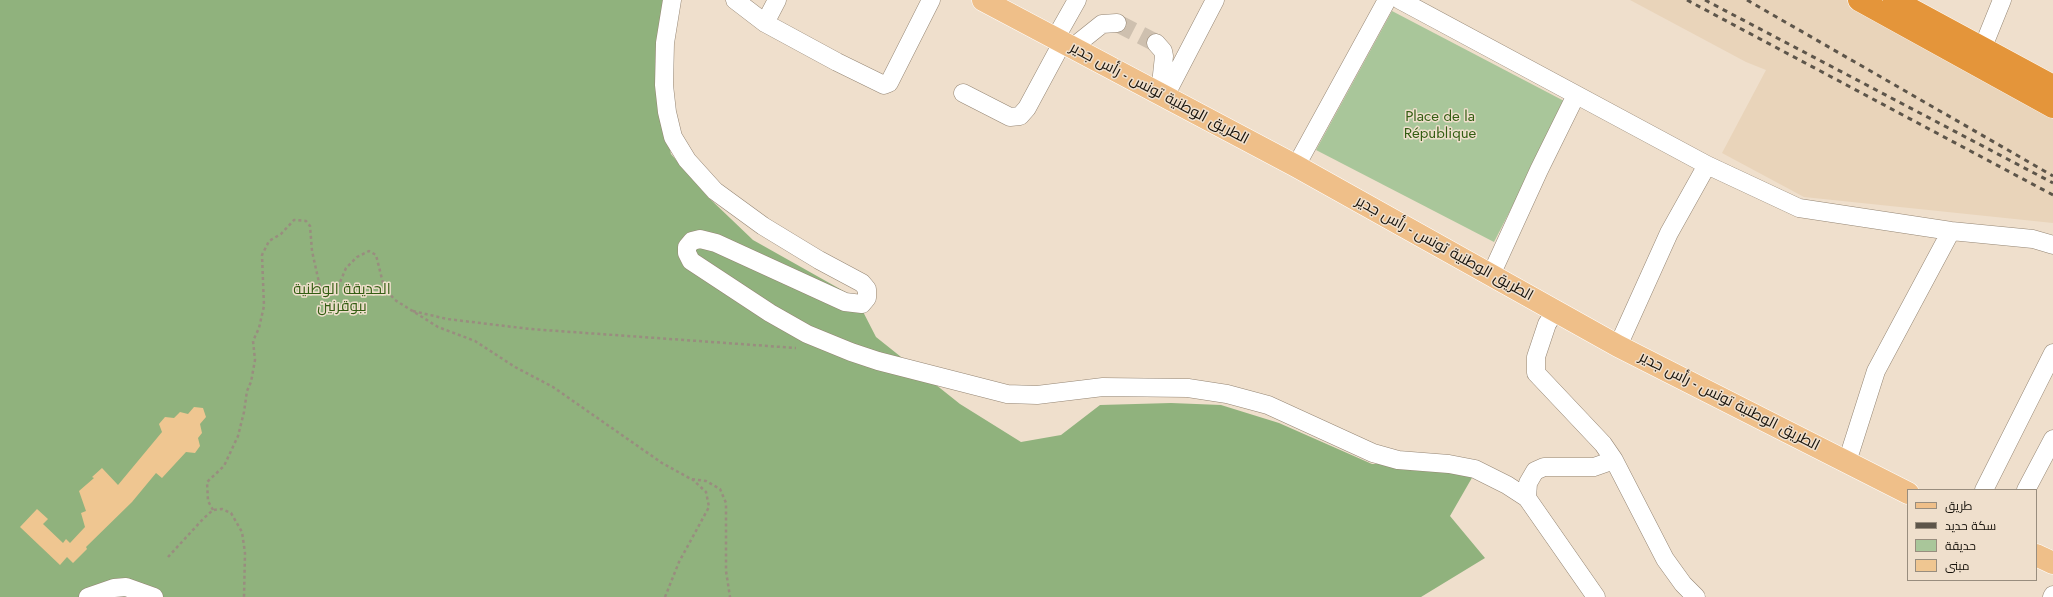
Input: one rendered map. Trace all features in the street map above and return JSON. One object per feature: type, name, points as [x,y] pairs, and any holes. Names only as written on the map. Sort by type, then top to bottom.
[{"type":"highway","points":[[1859,0],[2053,107]]},
{"type":"highway","points":[[1894,0],[2053,86]]},
{"type":"main road","name":"الطريق الوطنية تونس - رأس جدير","points":[[983,0],[1296,166],[1618,346],[1907,492]]},
{"type":"main road","points":[[2037,554],[2053,562]]},
{"type":"street","points":[[672,0],[665,43],[664,85],[667,112],[673,137],[687,160],[716,191],[763,226],[818,260],[862,283],[867,289],[867,298],[862,304],[845,302],[716,243],[700,239],[692,241],[687,247],[687,253],[692,262],[770,313],[807,334],[851,352],[878,361],[1007,394],[1037,395],[1103,387],[1188,388],[1227,394],[1268,406],[1373,453],[1398,460],[1449,464],[1475,469],[1507,485],[1527,498],[1596,597]]},
{"type":"street","points":[[735,0],[765,23],[843,66],[884,85],[889,83],[931,0]]},
{"type":"street","points":[[765,23],[777,0]]},
{"type":"street","points":[[962,93],[1010,118],[1020,116],[1025,113],[1063,43],[1077,0]]},
{"type":"street","points":[[1163,95],[1215,0]]},
{"type":"street","points":[[1296,166],[1387,0]]},
{"type":"street","points":[[1400,0],[1707,165],[1799,208],[1951,231],[2033,239],[2053,245]]},
{"type":"street","points":[[1983,47],[2002,0]]},
{"type":"street","points":[[1063,43],[1107,22],[1117,24]]},
{"type":"street","points":[[1156,43],[1163,51],[1164,56],[1163,95]]},
{"type":"street","points":[[1491,275],[1539,170],[1576,95]]},
{"type":"street","points":[[1618,346],[1669,233],[1707,165]]},
{"type":"street","points":[[1847,462],[1876,371],[1951,231]]},
{"type":"street","points":[[1556,310],[1547,324],[1536,357],[1536,373],[1603,444],[1614,460],[1665,559],[1683,584],[1696,597]]},
{"type":"street","points":[[1985,489],[2053,354]]},
{"type":"street","points":[[2027,489],[2053,438]]},
{"type":"street","points":[[1527,498],[1528,484],[1535,471],[1555,466],[1577,468],[1594,467],[1614,460]]},
{"type":"street","points":[[88,597],[114,588],[126,587],[154,597]]},
{"type":"path","points":[[213,510],[208,500],[207,482],[224,466],[238,436],[247,391],[251,382],[254,360],[254,341],[259,328],[264,306],[262,255],[269,241],[281,234],[294,220],[306,221],[310,226],[312,251],[320,286],[326,295],[335,294],[346,268],[357,257],[368,251],[376,255],[384,287],[395,300],[438,327],[475,341],[515,367],[553,387],[662,463],[692,479],[706,492],[709,507],[679,562],[665,597]]},
{"type":"path","points":[[411,310],[447,319],[530,329],[804,349]]},
{"type":"path","points":[[692,479],[706,481],[720,489],[726,504],[726,571],[730,597]]},
{"type":"path","points":[[168,557],[213,510],[222,508],[231,512],[242,532],[245,553],[244,597]]},
{"type":"shaded area","points":[[1630,0],[1847,0],[2053,112],[2053,223],[1804,197],[1722,153],[1766,70],[1746,62]]},
{"type":"green space","name":"الحديقة الوطنية ببوقرنين","points":[[0,0],[665,0],[655,87],[671,154],[708,197],[753,240],[856,298],[876,337],[960,404],[1021,442],[1061,435],[1100,405],[1171,403],[1221,405],[1279,423],[1372,464],[1414,464],[1473,476],[1450,516],[1485,558],[1421,597],[0,597]]},
{"type":"green space","name":"Place de la République","points":[[1392,11],[1566,102],[1494,242],[1316,150]]},
{"type":"building","points":[[194,407],[203,408],[206,417],[200,424],[202,433],[198,438],[200,446],[195,453],[186,452],[162,478],[156,473],[132,502],[86,547],[87,549],[73,563],[67,557],[60,565],[20,527],[37,509],[48,519],[43,524],[63,543],[66,539],[70,543],[85,527],[81,513],[86,511],[79,491],[94,478],[92,477],[102,468],[118,485],[162,432],[159,424],[165,417],[174,418],[180,412],[188,414]]},
{"type":"tunnel","points":[[1117,23],[1156,43]]},
{"type":"railway","points":[[1687,0],[2053,195]]},
{"type":"railway","points":[[1705,0],[2053,183]]},
{"type":"railway","points":[[1747,0],[2053,176]]}]
